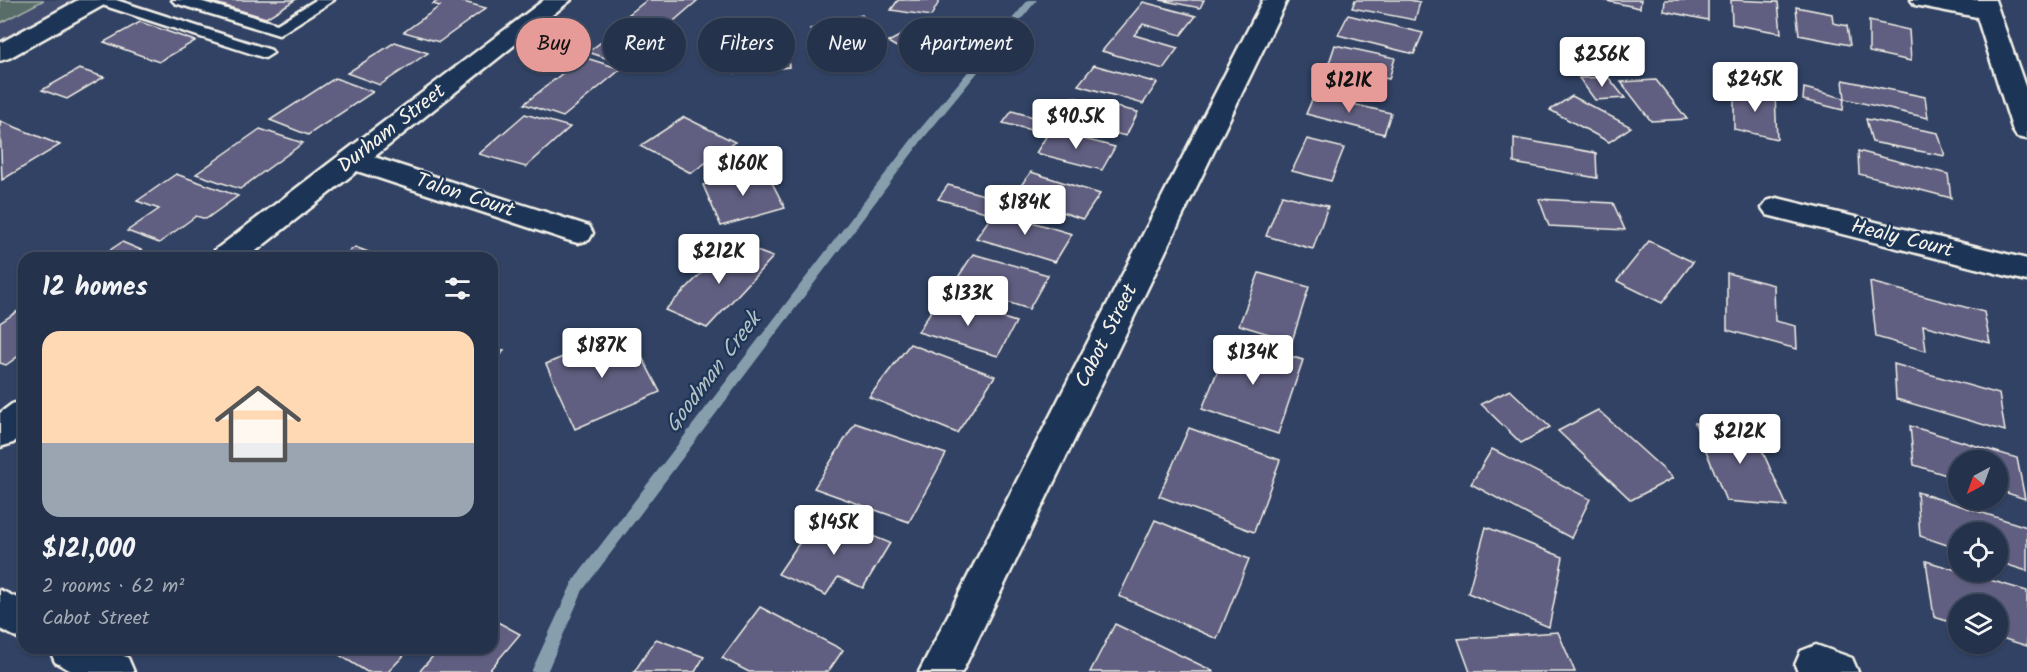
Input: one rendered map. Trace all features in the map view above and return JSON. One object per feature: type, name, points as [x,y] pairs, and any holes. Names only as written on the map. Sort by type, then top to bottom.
[{"type":"street","points":[[0,53],[96,0]]},
{"type":"street","name":"Durham Street","points":[[234,252],[559,0]]},
{"type":"street","name":"Cabot Street","points":[[940,672],[1275,0]]},
{"type":"street","points":[[1923,0],[1985,6],[2026,126]]},
{"type":"street","name":"Talon Court","points":[[353,160],[578,233]]},
{"type":"street","name":"Healy Court","points":[[1777,208],[2027,270]]},
{"type":"street","points":[[0,433],[18,419]]},
{"type":"street","points":[[0,608],[18,618]]},
{"type":"street","points":[[81,654],[113,672]]},
{"type":"lane","points":[[101,0],[265,53]]},
{"type":"lane","points":[[180,0],[279,30],[326,0]]},
{"type":"shaded area","points":[[0,0],[76,0],[0,41]]},
{"type":"green space","points":[[0,0],[44,0],[0,23]]},
{"type":"building","points":[[205,0],[295,0],[266,18]]},
{"type":"building","points":[[439,0],[456,0],[486,8],[439,42],[404,32],[440,6],[433,4]]},
{"type":"building","points":[[647,0],[698,0],[677,18],[639,18],[628,15]]},
{"type":"building","points":[[898,0],[940,0],[931,16],[891,10]]},
{"type":"building","points":[[1160,0],[1204,0],[1200,8]]},
{"type":"building","points":[[1355,0],[1420,2],[1415,20],[1352,8]]},
{"type":"building","points":[[1602,0],[1641,0],[1640,8]]},
{"type":"building","points":[[1665,0],[1708,0],[1708,20],[1664,11]]},
{"type":"building","points":[[1731,0],[1778,2],[1781,33],[1732,24]]},
{"type":"building","points":[[1143,2],[1196,16],[1181,35],[1143,24],[1134,35],[1178,48],[1163,69],[1102,51]]},
{"type":"building","points":[[1796,7],[1832,14],[1833,23],[1847,26],[1850,45],[1799,35]]},
{"type":"building","points":[[1348,15],[1423,33],[1414,54],[1338,35]]},
{"type":"building","points":[[1869,21],[1909,30],[1911,61],[1869,52]]},
{"type":"building","points":[[140,22],[195,41],[159,62],[104,42]]},
{"type":"building","points":[[899,36],[899,48],[888,42]]},
{"type":"building","points":[[603,41],[603,57],[591,53],[591,50]]},
{"type":"building","points":[[395,42],[428,53],[380,85],[347,73]]},
{"type":"building","points":[[1335,45],[1395,58],[1389,79],[1328,66]]},
{"type":"building","points":[[591,60],[603,63],[603,72],[617,72],[563,117],[524,104],[564,72],[591,72]]},
{"type":"building","points":[[1094,65],[1157,83],[1143,104],[1078,85]]},
{"type":"building","points":[[79,69],[104,77],[67,99],[42,90]]},
{"type":"building","points":[[1608,77],[1625,98],[1595,100],[1579,78]]},
{"type":"building","points":[[335,78],[373,92],[308,135],[270,120]]},
{"type":"building","points":[[1656,80],[1687,119],[1651,121],[1621,82]]},
{"type":"building","points":[[1843,80],[1925,97],[1928,118],[1845,99]]},
{"type":"building","points":[[1734,87],[1775,95],[1777,139],[1734,129]]},
{"type":"building","points":[[1804,88],[1844,98],[1843,110],[1803,100]]},
{"type":"building","points":[[1314,95],[1391,113],[1384,134],[1306,114]]},
{"type":"building","points":[[1572,96],[1631,127],[1609,142],[1550,110]]},
{"type":"building","points":[[1072,97],[1138,112],[1126,136],[1058,120]]},
{"type":"building","points":[[1012,111],[1047,121],[1039,132],[1003,123]]},
{"type":"building","points":[[525,114],[570,127],[526,167],[479,154]]},
{"type":"building","points":[[684,117],[735,142],[691,173],[640,146]]},
{"type":"building","points":[[1866,119],[1938,133],[1945,156],[1872,142]]},
{"type":"building","points":[[0,121],[60,145],[2,180]]},
{"type":"building","points":[[260,129],[303,143],[240,189],[196,174]]},
{"type":"building","points":[[1050,130],[1115,147],[1102,170],[1036,153]]},
{"type":"building","points":[[1514,138],[1596,153],[1597,178],[1514,163]]},
{"type":"building","points":[[1307,139],[1344,148],[1331,181],[1292,171]]},
{"type":"building","points":[[1858,151],[1948,174],[1951,198],[1859,174]]},
{"type":"building","points":[[764,167],[785,208],[721,226],[703,185]]},
{"type":"building","points":[[1031,172],[1100,194],[1083,219],[1013,196]]},
{"type":"building","points":[[176,174],[238,196],[206,219],[196,216],[159,243],[127,231],[159,209],[137,201]]},
{"type":"building","points":[[948,185],[998,199],[989,213],[938,199]]},
{"type":"building","points":[[1282,195],[1328,206],[1313,249],[1266,236]]},
{"type":"building","points":[[1539,199],[1613,203],[1625,230],[1549,226]]},
{"type":"building","points":[[995,211],[1072,234],[1055,262],[976,238]]},
{"type":"building","points":[[1649,241],[1693,262],[1662,303],[1617,281]]},
{"type":"building","points":[[122,242],[146,252],[107,252]]},
{"type":"building","points":[[732,242],[773,257],[707,328],[665,310]]},
{"type":"building","points":[[355,247],[368,252],[349,252]]},
{"type":"building","points":[[973,254],[1048,275],[1029,309],[953,285]]},
{"type":"building","points":[[1259,273],[1309,287],[1292,341],[1239,325]]},
{"type":"building","points":[[1727,273],[1774,285],[1775,321],[1796,326],[1797,349],[1727,330]]},
{"type":"building","points":[[1870,282],[1984,312],[1990,343],[1923,325],[1926,351],[1876,337]]},
{"type":"building","points":[[939,298],[1016,322],[998,356],[918,332]]},
{"type":"building","points":[[18,311],[18,356],[6,365],[0,363],[0,323]]},
{"type":"building","points":[[628,330],[660,392],[575,429],[546,364]]},
{"type":"building","points":[[1231,338],[1303,360],[1278,434],[1202,409]]},
{"type":"building","points":[[910,344],[995,376],[957,433],[869,397]]},
{"type":"building","points":[[498,350],[504,350],[498,360]]},
{"type":"building","points":[[1894,364],[1999,394],[2005,431],[1896,399]]},
{"type":"building","points":[[1510,390],[1550,427],[1521,443],[1481,404]]},
{"type":"building","points":[[1598,410],[1673,478],[1631,500],[1558,431]]},
{"type":"building","points":[[855,423],[946,454],[909,522],[814,488]]},
{"type":"building","points":[[1695,423],[1752,428],[1787,506],[1726,501]]},
{"type":"building","points":[[1910,426],[1990,450],[1948,450],[1948,476],[1914,465]]},
{"type":"building","points":[[1189,428],[1280,460],[1254,532],[1159,496]]},
{"type":"building","points":[[1492,449],[1590,499],[1571,538],[1471,484]]},
{"type":"building","points":[[2008,455],[2017,458],[2025,499],[2008,493]]},
{"type":"building","points":[[1917,492],[1948,502],[1948,510],[1974,510],[2027,527],[2027,571],[2008,565],[2008,522],[1948,522],[1948,545],[1920,536]]},
{"type":"building","points":[[819,514],[890,543],[863,588],[838,577],[826,595],[778,574]]},
{"type":"building","points":[[1155,520],[1249,559],[1217,639],[1119,596]]},
{"type":"building","points":[[1486,527],[1563,557],[1549,627],[1468,593]]},
{"type":"building","points":[[1926,561],[1948,568],[1948,582],[1997,582],[2027,591],[2027,646],[2008,640],[2008,594],[1948,594],[1948,621],[1934,617]]},
{"type":"building","points":[[760,607],[843,650],[828,672],[749,672],[722,658]]},
{"type":"building","points":[[498,622],[520,634],[488,672],[419,672],[435,654],[498,654]]},
{"type":"building","points":[[1115,624],[1213,671],[1213,672],[1090,672]]},
{"type":"building","points":[[1558,632],[1575,672],[1470,672],[1458,639]]},
{"type":"building","points":[[656,639],[704,657],[695,672],[634,672]]},
{"type":"building","points":[[338,654],[405,654],[388,672],[367,672]]},
{"type":"waterway","name":"Goodman Creek","points":[[539,672],[578,586],[919,137],[1033,0]]}]
